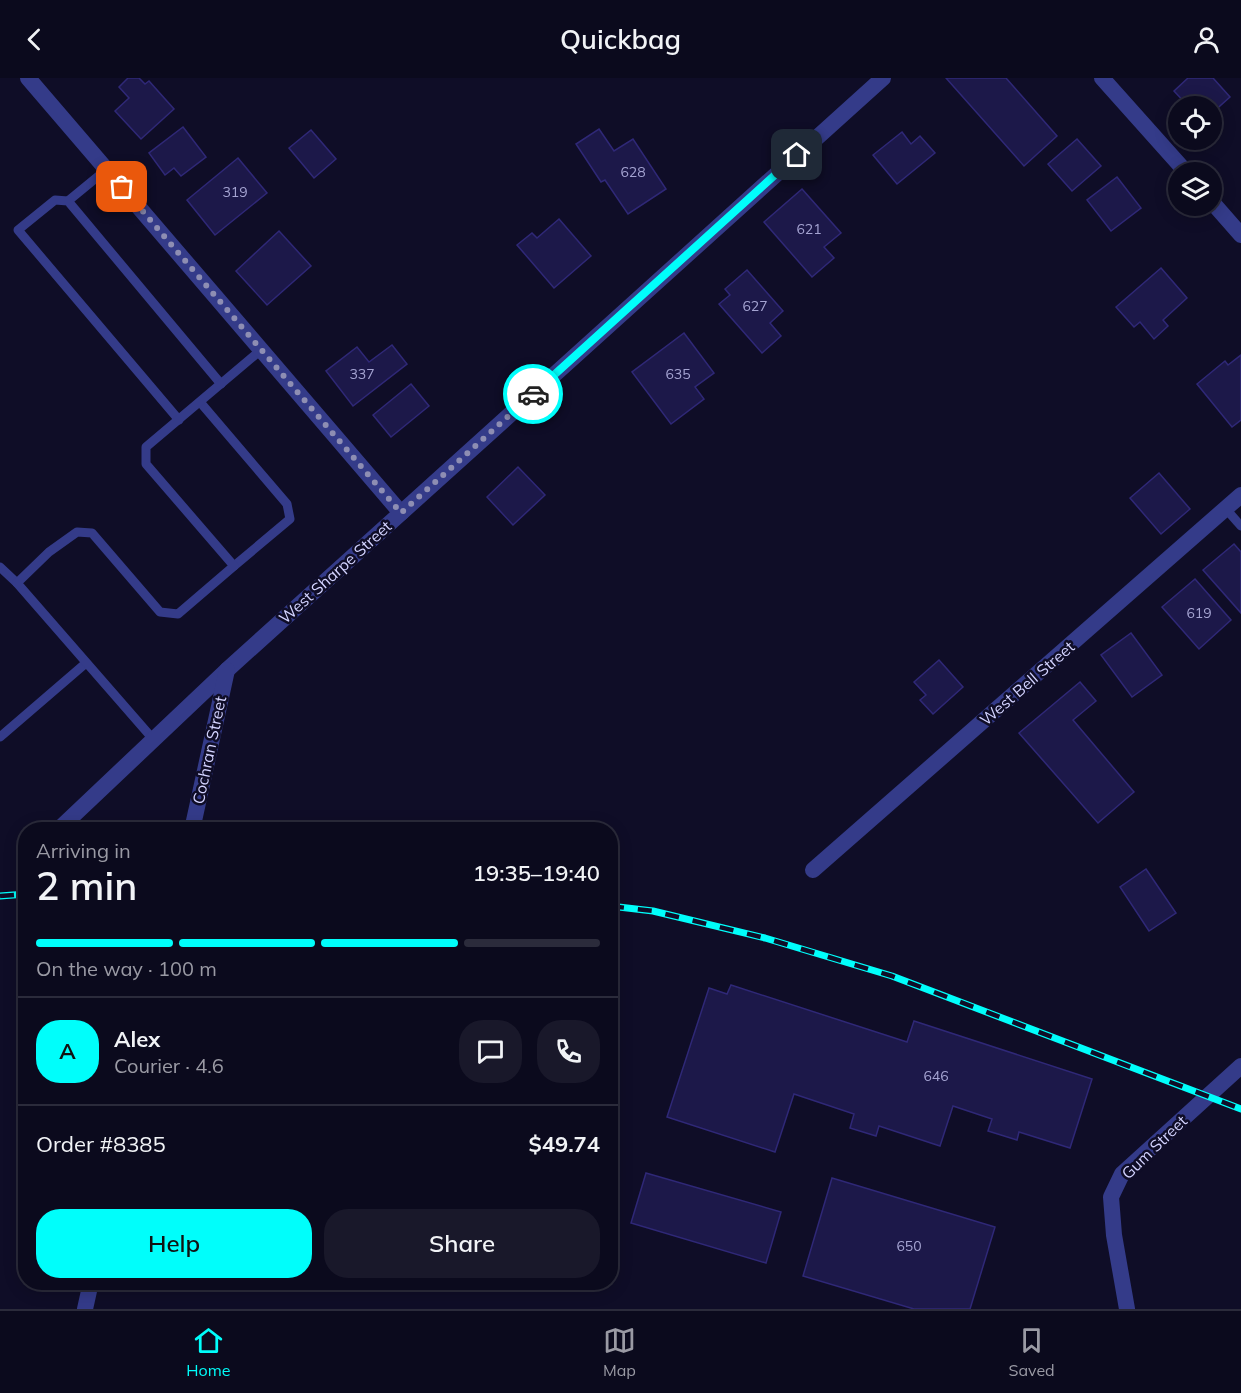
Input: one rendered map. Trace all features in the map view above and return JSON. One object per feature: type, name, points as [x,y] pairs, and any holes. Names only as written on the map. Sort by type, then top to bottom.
[{"type":"street","points":[[28,78],[401,513]]},
{"type":"street","name":"West Sharpe Street","points":[[66,822],[227,670],[883,78]]},
{"type":"street","points":[[1102,78],[1177,162]]},
{"type":"street","points":[[1222,213],[1241,235]]},
{"type":"street","name":"West Bell Street","points":[[813,870],[1241,495]]},
{"type":"street","name":"Cochran Street","points":[[194,822],[227,670]]},
{"type":"street","name":"Gum Street","points":[[1126,1309],[1114,1234],[1111,1197],[1122,1174],[1241,1066]]},
{"type":"street","points":[[85,1309],[89,1290]]},
{"type":"lane","points":[[107,169],[68,201],[55,200],[18,230],[179,420]]},
{"type":"lane","points":[[68,201],[221,384]]},
{"type":"lane","points":[[234,566],[146,464],[146,447],[261,350]]},
{"type":"lane","points":[[17,583],[49,552],[77,532],[92,533],[160,612],[178,614],[290,519],[287,504],[200,402]]},
{"type":"lane","points":[[1226,509],[1241,526]]},
{"type":"lane","points":[[0,567],[17,583],[153,740]]},
{"type":"lane","points":[[0,737],[87,663]]},
{"type":"building","points":[[128,78],[139,78],[145,84],[149,81],[174,109],[141,139],[115,111],[129,98],[119,87]]},
{"type":"building","points":[[946,78],[1006,78],[1057,136],[1024,166]]},
{"type":"building","points":[[1188,78],[1213,78],[1230,97],[1222,104],[1222,96],[1179,96],[1174,91]]},
{"type":"building","points":[[183,127],[206,157],[181,176],[174,168],[165,175],[149,153]]},
{"type":"building","points":[[599,129],[614,151],[633,139],[666,189],[628,214],[605,180],[601,182],[576,144]]},
{"type":"building","points":[[311,130],[336,159],[314,178],[289,148]]},
{"type":"building","points":[[902,132],[911,144],[920,136],[935,153],[897,184],[873,155]]},
{"type":"building","points":[[1077,139],[1101,166],[1072,191],[1048,164]]},
{"type":"building","points":[[238,158],[267,193],[215,235],[187,200]]},
{"type":"building","points":[[1117,177],[1141,208],[1111,231],[1087,200]]},
{"type":"building","points":[[802,189],[841,233],[824,247],[834,258],[812,277],[764,222]]},
{"type":"building","points":[[559,219],[591,256],[554,288],[517,245],[532,233],[537,238]]},
{"type":"building","points":[[279,231],[311,266],[267,305],[236,271]]},
{"type":"building","points":[[1161,268],[1187,298],[1163,320],[1168,326],[1154,339],[1140,322],[1134,327],[1116,307]]},
{"type":"building","points":[[747,270],[783,311],[770,323],[781,336],[762,353],[719,304],[730,295],[725,289]]},
{"type":"building","points":[[684,333],[714,373],[695,387],[704,399],[671,424],[632,372]]},
{"type":"building","points":[[392,345],[407,364],[353,406],[326,371],[357,347],[369,362]]},
{"type":"building","points":[[1241,355],[1241,420],[1232,427],[1197,384],[1225,361],[1228,365]]},
{"type":"building","points":[[411,384],[429,406],[391,437],[373,415]]},
{"type":"building","points":[[518,467],[545,495],[513,525],[487,497]]},
{"type":"building","points":[[1159,473],[1190,509],[1161,534],[1130,498]]},
{"type":"building","points":[[1234,544],[1241,552],[1241,613],[1203,570]]},
{"type":"building","points":[[1195,579],[1231,620],[1199,649],[1162,607]]},
{"type":"building","points":[[1131,633],[1162,675],[1132,697],[1101,655]]},
{"type":"building","points":[[939,660],[963,687],[933,714],[920,700],[926,695],[914,682]]},
{"type":"building","points":[[1080,682],[1096,701],[1073,720],[1134,792],[1098,823],[1019,733]]},
{"type":"building","points":[[1146,869],[1176,913],[1149,931],[1120,887]]},
{"type":"building","points":[[731,985],[907,1042],[914,1021],[1092,1079],[1070,1148],[1019,1132],[1017,1140],[988,1131],[992,1119],[953,1106],[940,1146],[879,1126],[876,1136],[850,1128],[854,1114],[794,1094],[775,1152],[667,1117],[709,988],[727,994]]},
{"type":"building","points":[[646,1173],[781,1212],[766,1263],[631,1223]]},
{"type":"building","points":[[832,1178],[995,1227],[970,1309],[914,1309],[803,1276]]},
{"type":"railway","points":[[0,896],[18,895]]},
{"type":"railway","points":[[618,907],[653,911],[765,938],[892,976],[1241,1109]]},
{"type":"way so far","points":[[122,187],[401,513],[533,394]]},
{"type":"route","points":[[533,394],[797,155]]}]
